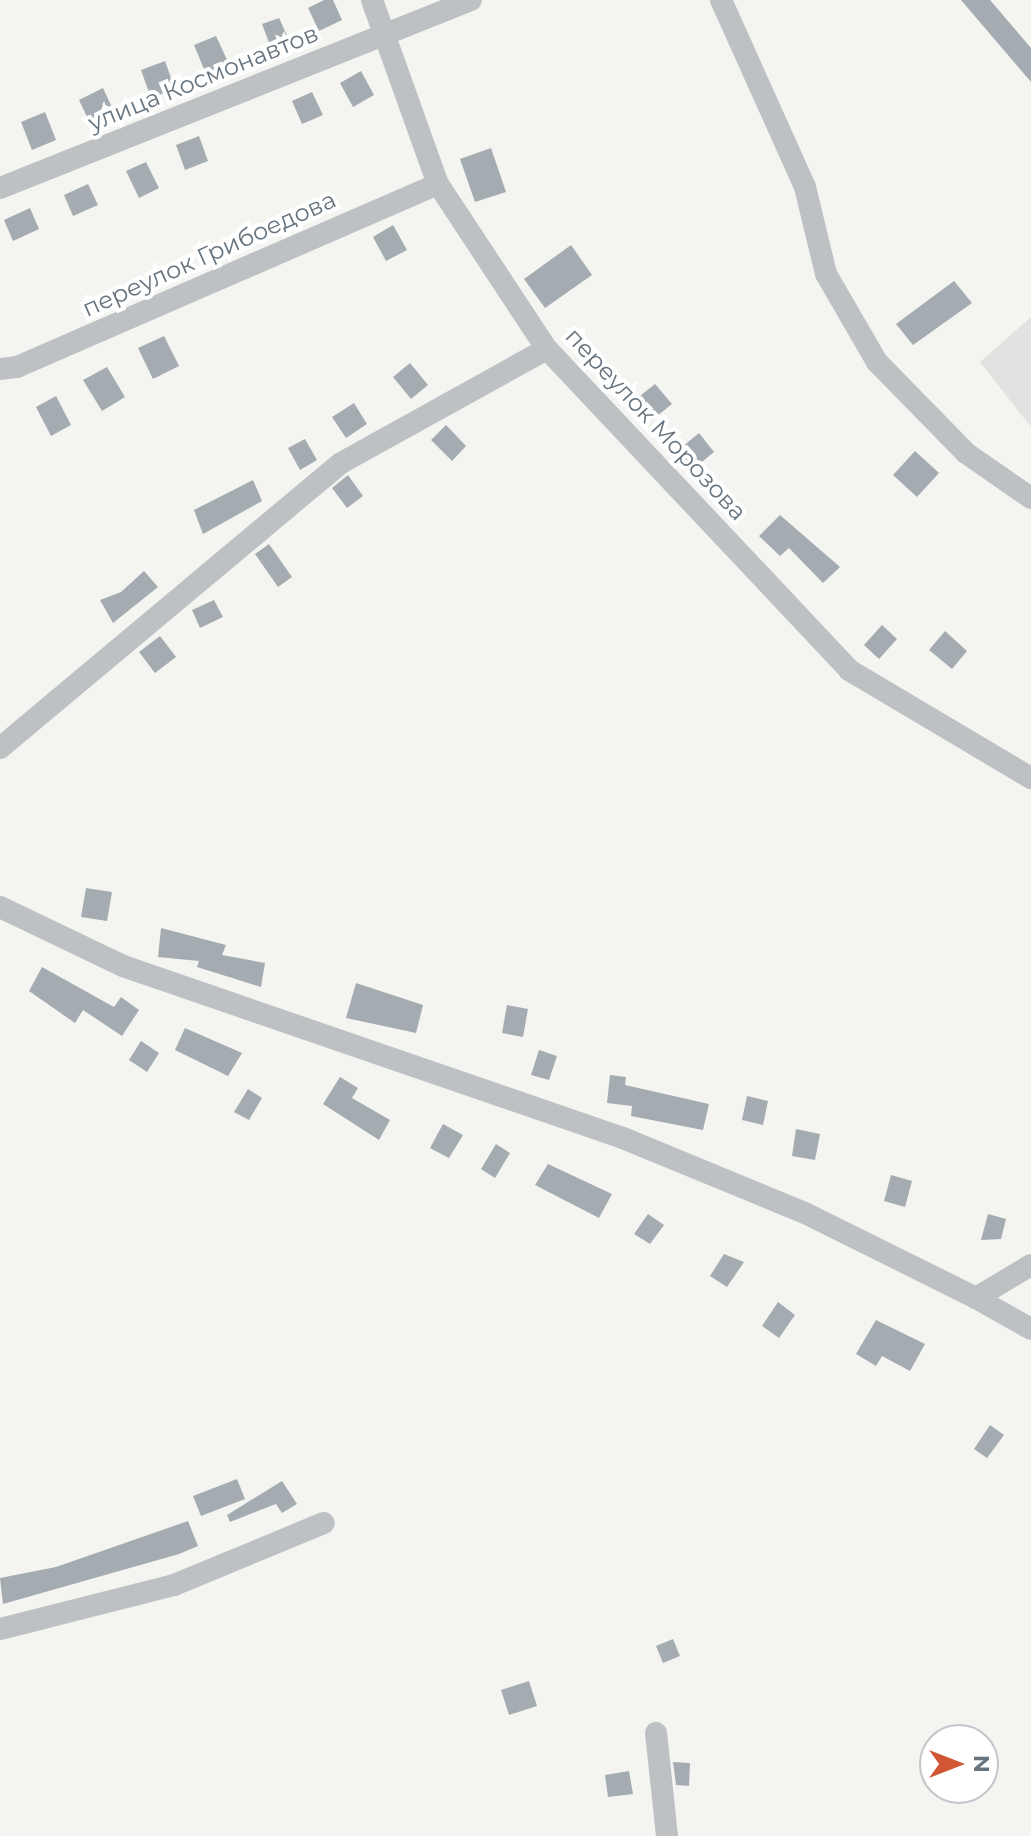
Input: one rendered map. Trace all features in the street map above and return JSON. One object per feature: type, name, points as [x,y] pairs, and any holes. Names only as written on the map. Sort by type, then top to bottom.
[{"type":"street","name":"переулок Морозова","points":[[372,0],[438,184],[547,349],[849,670],[1031,778]]},
{"type":"street","name":"улица Космонавтов","points":[[0,188],[471,0]]},
{"type":"street","points":[[721,0],[805,187],[826,274],[877,362],[966,453],[1031,498]]},
{"type":"street","name":"переулок Грибоедова","points":[[0,369],[17,367],[438,184]]},
{"type":"street","points":[[0,748],[341,463],[547,349]]},
{"type":"street","points":[[0,907],[123,966],[623,1138],[807,1214],[976,1298],[1031,1329]]},
{"type":"street","points":[[976,1298],[1031,1265]]},
{"type":"street","points":[[0,1629],[174,1585],[324,1523]]},
{"type":"street","points":[[656,1733],[667,1836]]},
{"type":"shaded area","points":[[1031,317],[1031,427],[980,362]]},
{"type":"building","points":[[324,0],[333,0],[342,20],[319,31],[308,8]]},
{"type":"building","points":[[961,0],[990,0],[1031,48],[1031,82]]},
{"type":"building","points":[[279,18],[289,40],[271,48],[262,24]]},
{"type":"building","points":[[216,36],[229,64],[206,74],[194,45]]},
{"type":"building","points":[[165,61],[175,89],[151,98],[141,70]]},
{"type":"building","points":[[361,71],[374,95],[353,107],[340,83]]},
{"type":"building","points":[[103,88],[114,112],[90,123],[79,100]]},
{"type":"building","points":[[312,92],[323,115],[302,124],[292,101]]},
{"type":"building","points":[[45,112],[56,140],[32,150],[21,122]]},
{"type":"building","points":[[199,136],[208,161],[185,170],[176,145]]},
{"type":"building","points":[[491,148],[506,192],[475,202],[460,159]]},
{"type":"building","points":[[146,162],[159,188],[139,198],[126,171]]},
{"type":"building","points":[[88,184],[98,205],[73,216],[64,195]]},
{"type":"building","points":[[30,208],[39,229],[13,241],[4,220]]},
{"type":"building","points":[[393,225],[407,250],[386,261],[373,237]]},
{"type":"building","points":[[571,245],[592,275],[545,308],[524,279]]},
{"type":"building","points":[[954,281],[972,303],[913,345],[896,324]]},
{"type":"building","points":[[164,336],[179,366],[153,379],[138,348]]},
{"type":"building","points":[[410,363],[428,385],[411,399],[393,377]]},
{"type":"building","points":[[107,367],[125,397],[102,411],[83,380]]},
{"type":"building","points":[[655,384],[672,404],[652,420],[635,400]]},
{"type":"building","points":[[56,396],[71,425],[51,436],[36,407]]},
{"type":"building","points":[[354,403],[367,424],[346,438],[332,417]]},
{"type":"building","points":[[446,425],[466,446],[452,461],[431,440]]},
{"type":"building","points":[[699,433],[714,452],[692,470],[676,452]]},
{"type":"building","points":[[305,439],[317,460],[300,470],[288,448]]},
{"type":"building","points":[[915,451],[939,473],[917,497],[893,475]]},
{"type":"building","points":[[348,475],[363,496],[347,508],[332,488]]},
{"type":"building","points":[[253,480],[262,501],[203,534],[194,510]]},
{"type":"building","points":[[780,515],[840,567],[823,583],[789,548],[780,556],[759,536]]},
{"type":"building","points":[[269,544],[292,577],[278,587],[255,554]]},
{"type":"building","points":[[144,571],[158,587],[113,623],[100,600],[121,592]]},
{"type":"building","points":[[214,600],[223,617],[200,628],[192,610]]},
{"type":"building","points":[[882,625],[897,639],[879,659],[864,645]]},
{"type":"building","points":[[945,631],[967,651],[952,669],[929,650]]},
{"type":"building","points":[[160,636],[176,657],[155,673],[139,652]]},
{"type":"building","points":[[86,888],[112,892],[107,921],[81,917]]},
{"type":"building","points":[[161,928],[226,945],[222,955],[265,963],[261,987],[197,967],[199,961],[158,957]]},
{"type":"building","points":[[42,967],[114,1007],[121,997],[139,1010],[122,1036],[83,1010],[75,1023],[29,991]]},
{"type":"building","points":[[356,983],[423,1005],[416,1033],[346,1018]]},
{"type":"building","points":[[507,1005],[528,1009],[523,1037],[502,1033]]},
{"type":"building","points":[[185,1028],[242,1053],[228,1076],[175,1050]]},
{"type":"building","points":[[141,1041],[159,1053],[147,1072],[129,1060]]},
{"type":"building","points":[[539,1050],[557,1056],[549,1080],[531,1075]]},
{"type":"building","points":[[610,1075],[626,1077],[625,1085],[709,1104],[703,1130],[631,1116],[632,1106],[607,1103]]},
{"type":"building","points":[[340,1077],[358,1088],[352,1098],[390,1120],[379,1140],[323,1104]]},
{"type":"building","points":[[248,1089],[262,1098],[249,1120],[234,1112]]},
{"type":"building","points":[[747,1096],[768,1101],[763,1125],[742,1120]]},
{"type":"building","points":[[443,1124],[463,1135],[449,1158],[430,1148]]},
{"type":"building","points":[[796,1129],[820,1134],[815,1160],[792,1156]]},
{"type":"building","points":[[496,1144],[510,1153],[495,1178],[481,1169]]},
{"type":"building","points":[[548,1164],[612,1194],[599,1218],[535,1185]]},
{"type":"building","points":[[891,1175],[912,1181],[905,1207],[884,1201]]},
{"type":"building","points":[[648,1214],[664,1225],[650,1244],[634,1234]]},
{"type":"building","points":[[988,1214],[1006,1219],[1001,1239],[981,1240]]},
{"type":"building","points":[[724,1254],[744,1262],[727,1287],[710,1276]]},
{"type":"building","points":[[778,1302],[795,1315],[779,1338],[762,1326]]},
{"type":"building","points":[[876,1320],[925,1344],[910,1371],[882,1356],[876,1366],[856,1354]]},
{"type":"building","points":[[990,1425],[1004,1435],[987,1458],[974,1449]]},
{"type":"building","points":[[237,1479],[245,1499],[201,1516],[193,1496]]},
{"type":"building","points":[[282,1481],[297,1504],[282,1513],[276,1504],[230,1522],[227,1515]]},
{"type":"building","points":[[188,1521],[198,1546],[3,1604],[0,1578],[56,1567]]},
{"type":"building","points":[[673,1639],[680,1656],[663,1663],[656,1646]]},
{"type":"building","points":[[529,1681],[537,1706],[509,1715],[501,1690]]},
{"type":"building","points":[[673,1762],[690,1763],[689,1786],[676,1785]]},
{"type":"building","points":[[629,1771],[633,1794],[608,1797],[605,1775]]}]
